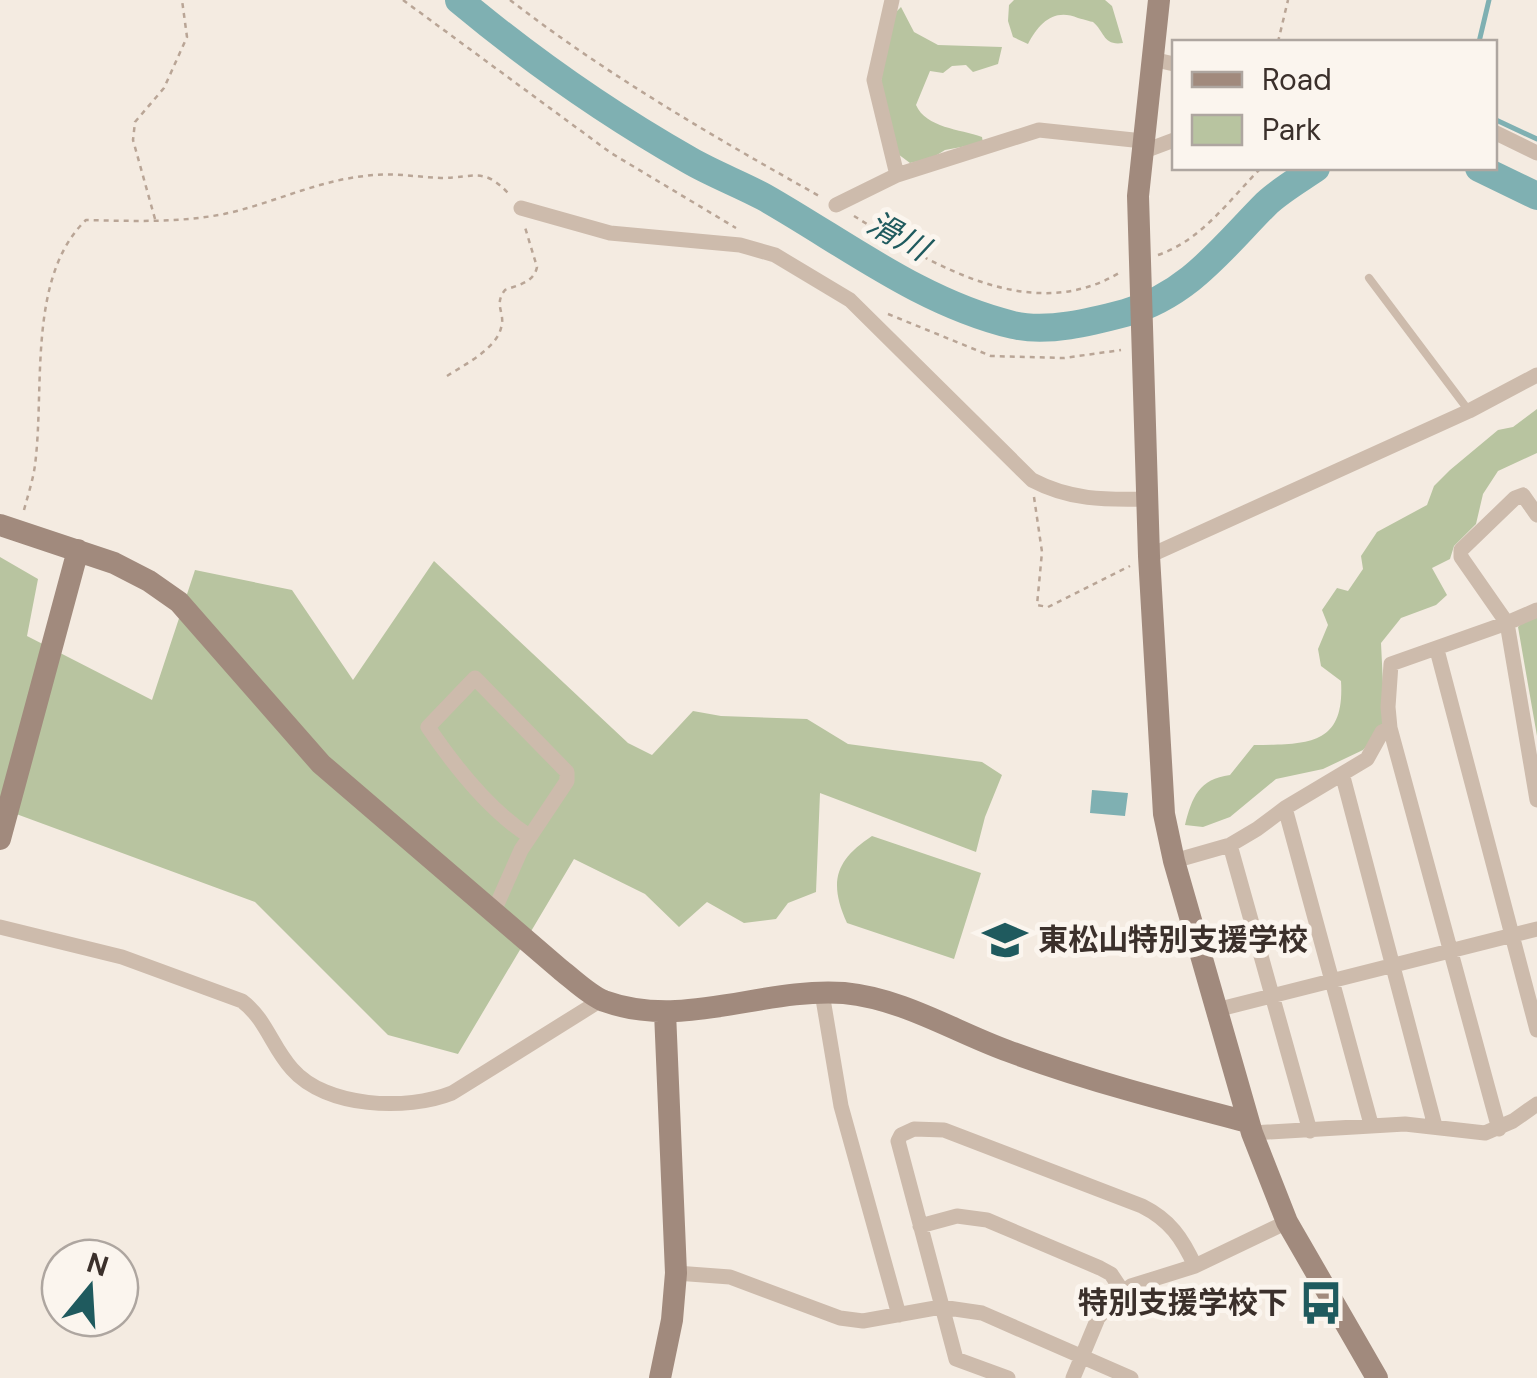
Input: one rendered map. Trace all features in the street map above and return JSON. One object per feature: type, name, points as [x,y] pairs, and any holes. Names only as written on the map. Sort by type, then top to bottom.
[{"type":"street","points":[[892,0],[874,80],[897,175]]},
{"type":"street","points":[[1159,0],[1163,61],[1142,146],[1139,266],[1160,768],[1174,860],[1250,1127],[1287,1222],[1377,1378]]},
{"type":"street","points":[[836,205],[897,175],[1039,130],[1142,146],[1172,140]]},
{"type":"street","points":[[1497,133],[1537,153]]},
{"type":"street","points":[[521,208],[610,234],[761,250],[818,278],[850,300],[1032,480],[1069,497],[1147,500]]},
{"type":"street","points":[[1149,556],[1468,411],[1537,375]]},
{"type":"street","points":[[1537,514],[1523,495],[1515,498],[1461,550],[1461,557],[1506,624],[1537,800]]},
{"type":"street","points":[[9,528],[78,550],[149,580],[179,602],[321,764],[600,1000],[665,1012],[822,993],[893,1003],[1071,1073],[1250,1127],[1310,1131],[1371,1124],[1434,1126],[1469,1132],[1498,1129],[1537,1104]]},
{"type":"street","points":[[0,838],[78,550]]},
{"type":"street","points":[[1498,1129],[1390,728],[1388,707],[1392,664],[1537,610]]},
{"type":"street","points":[[1437,650],[1537,1030]]},
{"type":"street","points":[[494,911],[529,836],[567,781],[568,772],[475,678],[428,728],[452,761],[515,827],[529,836]]},
{"type":"street","points":[[1174,860],[1230,845],[1343,776],[1368,759],[1382,732],[1390,728]]},
{"type":"street","points":[[1343,776],[1434,1126]]},
{"type":"street","points":[[1285,808],[1371,1124]]},
{"type":"street","points":[[1230,845],[1310,1131]]},
{"type":"street","points":[[0,927],[122,957],[242,1001],[257,1012],[288,1066],[306,1084],[371,1102],[429,1102],[452,1092],[600,1000]]},
{"type":"street","points":[[1216,1010],[1537,929]]},
{"type":"street","points":[[822,993],[841,1106],[899,1315]]},
{"type":"street","points":[[660,1378],[672,1320],[676,1273],[665,1012]]},
{"type":"street","points":[[1008,1378],[956,1359],[898,1141],[901,1135],[929,1128],[986,1145],[1160,1215],[1177,1232],[1195,1266]]},
{"type":"street","points":[[920,1226],[957,1216],[987,1220],[1100,1268],[1111,1274],[1123,1292]]},
{"type":"street","points":[[1074,1378],[1106,1306],[1123,1292],[1195,1266],[1287,1222]]},
{"type":"street","points":[[676,1273],[730,1277],[840,1318],[863,1321],[941,1307],[982,1313],[1131,1378]]},
{"type":"lane","points":[[1370,278],[1468,411]]},
{"type":"path","points":[[156,222],[133,140],[135,122],[164,88],[187,38],[182,0]]},
{"type":"path","points":[[403,0],[610,153],[744,232],[761,250]]},
{"type":"path","points":[[510,0],[689,121],[923,259],[984,284],[1066,292],[1106,281],[1178,248],[1206,226],[1259,170]]},
{"type":"path","points":[[1278,40],[1288,0]]},
{"type":"path","points":[[9,528],[35,468],[48,287],[68,236],[86,220],[156,222],[225,214],[341,180],[392,174],[490,176],[521,208],[536,274],[529,281],[504,290],[498,304],[502,322],[497,336],[468,364],[447,376]]},
{"type":"path","points":[[883,312],[991,356],[1064,358],[1141,346]]},
{"type":"path","points":[[1032,480],[1042,552],[1037,604],[1048,607],[1149,556]]},
{"type":"green space","points":[[1014,0],[1105,0],[1112,6],[1123,43],[1108,40],[1093,22],[1062,15],[1042,24],[1028,44],[1013,37],[1008,21],[1009,5]]},
{"type":"green space","points":[[901,7],[914,32],[938,45],[1002,47],[998,64],[973,72],[966,65],[952,66],[943,73],[930,71],[916,105],[927,119],[982,137],[983,143],[945,150],[910,163],[898,154],[881,81],[894,14]]},
{"type":"green space","points":[[1537,409],[1537,453],[1498,471],[1483,494],[1476,524],[1454,546],[1450,559],[1432,568],[1447,595],[1436,605],[1401,618],[1381,643],[1385,726],[1363,750],[1323,769],[1276,779],[1230,817],[1203,827],[1185,825],[1198,791],[1219,777],[1230,775],[1254,745],[1306,741],[1329,730],[1341,702],[1341,681],[1321,666],[1318,649],[1328,625],[1322,610],[1337,588],[1348,591],[1363,569],[1361,556],[1377,532],[1427,505],[1434,486],[1450,470],[1498,430],[1513,427]]},
{"type":"green space","points":[[0,557],[38,579],[27,636],[152,700],[195,570],[292,590],[353,680],[434,561],[628,743],[652,755],[693,711],[721,716],[807,719],[848,744],[982,762],[1002,775],[976,852],[820,793],[816,892],[788,903],[776,919],[744,923],[707,902],[679,927],[645,894],[574,859],[458,1054],[388,1035],[255,902],[0,808]]},
{"type":"green space","points":[[1537,614],[1537,736],[1518,627]]},
{"type":"green space","points":[[872,836],[981,873],[954,959],[847,923],[838,895],[839,873],[850,854]]},
{"type":"water","points":[[1092,790],[1128,793],[1125,816],[1090,813]]},
{"type":"waterway","name":"滑川","points":[[459,0],[571,85],[698,165],[764,197],[915,287],[1013,325],[1040,328],[1084,323],[1148,305],[1204,268],[1272,198],[1313,170]]},
{"type":"waterway","points":[[1479,40],[1489,0]]},
{"type":"waterway","points":[[1497,120],[1537,139]]},
{"type":"waterway","name":"滑川","points":[[1483,170],[1537,196]]},
{"type":"place","name":"東松山特別支援学校","points":[[1005,940]]},
{"type":"place","name":"特別支援学校下","points":[[1321,1303]]}]
